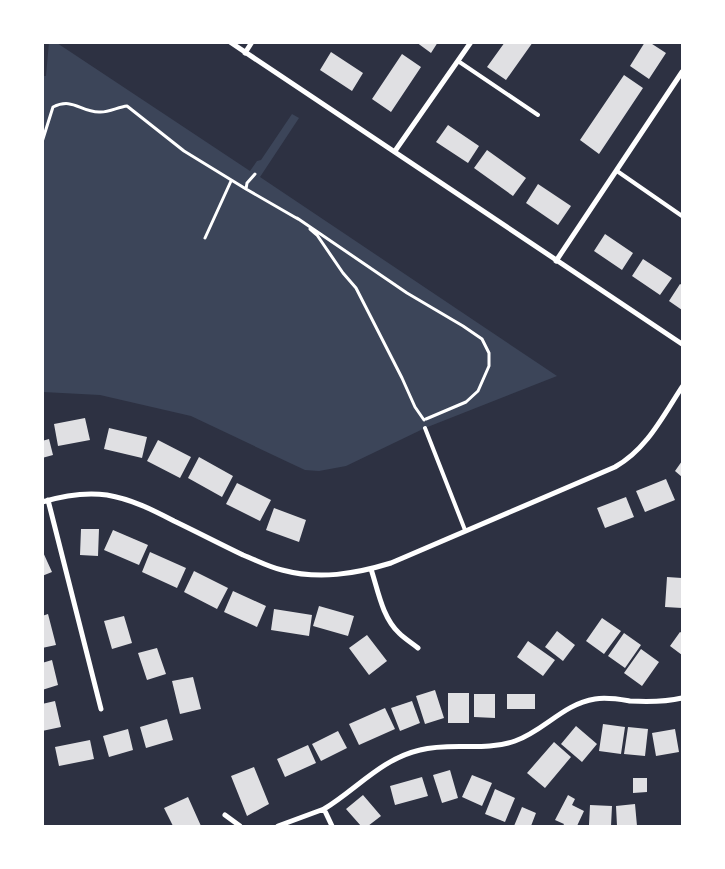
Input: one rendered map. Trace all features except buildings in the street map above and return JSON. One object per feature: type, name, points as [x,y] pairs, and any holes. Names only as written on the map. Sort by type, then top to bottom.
[{"type":"street","points":[[230,42],[682,344]]},
{"type":"street","points":[[245,53],[252,42]]},
{"type":"street","points":[[395,152],[471,42]]},
{"type":"street","points":[[556,260],[682,72]]},
{"type":"street","points":[[101,709],[45,501],[87,494],[106,495],[124,499],[147,507],[259,562],[281,570],[301,574],[330,575],[352,573],[391,562],[615,467],[629,459],[640,449],[682,387]]},
{"type":"street","points":[[371,569],[383,609],[392,625],[418,648]]},
{"type":"street","points":[[278,826],[324,809],[336,802],[383,765],[400,756],[422,749],[501,746],[533,732],[562,712],[580,703],[595,699],[610,698],[655,702],[682,698]]},
{"type":"street","points":[[324,809],[332,826]]},
{"type":"street","points":[[225,815],[240,826]]},
{"type":"lane","points":[[458,61],[538,115]]},
{"type":"lane","points":[[617,170],[682,216]]},
{"type":"lane","points":[[425,428],[465,530]]},
{"type":"path","points":[[42,142],[53,107],[61,103],[70,102],[82,109],[100,113],[127,106],[184,151],[230,181],[298,218],[408,293],[482,339],[489,352],[490,366],[478,391],[466,402],[424,420]]},
{"type":"path","points":[[246,189],[246,183],[255,174]]},
{"type":"path","points":[[204,238],[230,181]]},
{"type":"path","points":[[298,218],[317,235],[343,274],[356,288],[415,407],[424,420],[425,428]]},
{"type":"shaded area","points":[[49,42],[57,43],[250,171],[257,161],[261,160],[292,114],[299,118],[260,177],[557,376],[425,428],[346,466],[319,471],[305,470],[191,416],[100,395],[43,392],[42,76],[46,76]]}]
